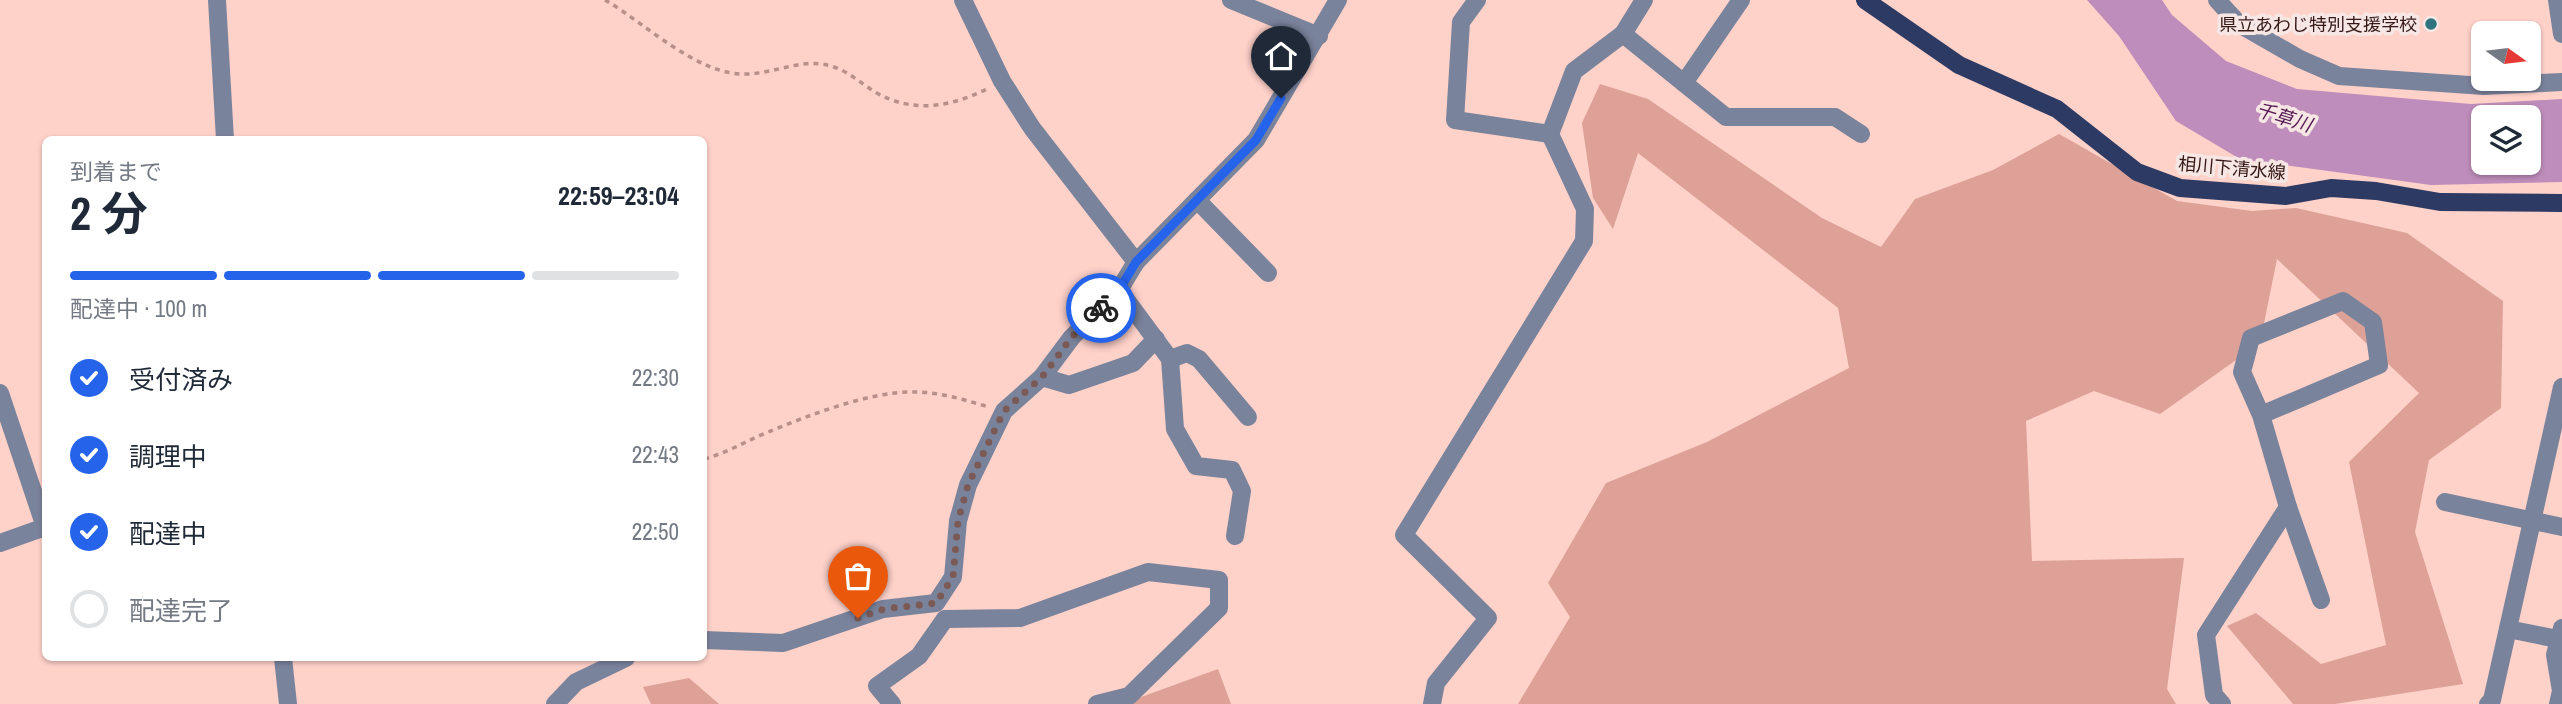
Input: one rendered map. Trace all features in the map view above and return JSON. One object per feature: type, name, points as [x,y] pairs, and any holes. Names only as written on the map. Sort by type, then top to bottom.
[{"type":"main road","name":"相川下清水線","points":[[1865,0],[1959,65],[2057,109],[2137,172],[2180,188],[2286,196],[2331,188],[2376,191],[2441,202],[2562,203]]},
{"type":"street","points":[[217,0],[225,136]]},
{"type":"street","points":[[963,0],[1002,81],[1076,189],[1136,262]]},
{"type":"street","points":[[1231,0],[1319,36]]},
{"type":"street","points":[[936,603],[953,577],[958,521],[968,485],[1004,411],[1042,377],[1072,337],[1119,290],[1136,262],[1256,140],[1338,0]]},
{"type":"street","points":[[1477,0],[1461,23],[1455,120],[1550,134]]},
{"type":"street","points":[[1432,704],[1436,683],[1488,618],[1404,535],[1584,241],[1585,209],[1550,134],[1574,71],[1623,34],[1644,0]]},
{"type":"street","points":[[1684,83],[1741,0]]},
{"type":"street","points":[[2217,0],[2239,24],[2300,59],[2340,76],[2484,86],[2562,82]]},
{"type":"street","points":[[2557,0],[2562,34]]},
{"type":"street","points":[[1623,34],[1726,117],[1835,117],[1861,134]]},
{"type":"street","points":[[1197,200],[1268,273]]},
{"type":"street","points":[[1119,290],[1170,359],[1175,429],[1196,466],[1232,470],[1242,491],[1235,536]]},
{"type":"street","points":[[2261,415],[2379,365],[2374,322],[2343,301],[2250,338],[2242,372],[2261,415],[2288,507],[2321,600]]},
{"type":"street","points":[[1042,377],[1069,385],[1133,363],[1156,339]]},
{"type":"street","points":[[1170,359],[1187,353],[1199,359],[1248,417]]},
{"type":"street","points":[[2488,704],[2492,700],[2562,387]]},
{"type":"street","points":[[0,393],[42,518]]},
{"type":"street","points":[[2445,502],[2562,527]]},
{"type":"street","points":[[2222,704],[2214,695],[2206,635],[2288,507]]},
{"type":"street","points":[[0,543],[42,528]]},
{"type":"street","points":[[945,620],[1020,618],[1149,572],[1219,580],[1219,608],[1129,696],[1097,704]]},
{"type":"street","points":[[936,603],[945,620]]},
{"type":"street","points":[[707,640],[783,643],[884,609],[936,603]]},
{"type":"street","points":[[892,704],[877,686],[919,656],[945,620]]},
{"type":"street","points":[[2508,629],[2561,636],[2555,655],[2561,691],[2558,704]]},
{"type":"street","points":[[284,661],[288,704]]},
{"type":"street","points":[[555,704],[576,682],[620,661]]},
{"type":"path","points":[[605,0],[655,31],[687,57],[744,75],[813,62],[836,67],[878,94],[915,107],[956,104],[1002,81]]},
{"type":"path","points":[[707,458],[769,431],[877,395],[915,392],[949,396],[1004,411]]},
{"type":"shaded area","points":[[1600,84],[1648,99],[1822,218],[1881,247],[1915,199],[1993,170],[2059,134],[2177,201],[2252,211],[2296,208],[2407,233],[2503,301],[2501,408],[2429,460],[2415,532],[2463,684],[2335,704],[2293,704],[2227,626],[2256,613],[2321,664],[2386,645],[2349,462],[2419,393],[2277,259],[2260,343],[2160,414],[2094,391],[2026,421],[2032,561],[2184,558],[2167,689],[2176,704],[1518,704],[1570,617],[1548,583],[1606,483],[1707,442],[1849,368],[1838,308],[1638,153],[1613,229],[1593,198],[1582,123]]},
{"type":"shaded area","points":[[1218,669],[1231,704],[1122,704]]},
{"type":"shaded area","points":[[689,678],[719,704],[651,704],[643,687]]},
{"type":"water","name":"千草川","points":[[2087,0],[2162,0],[2172,15],[2226,61],[2297,89],[2471,104],[2562,99],[2562,182],[2431,185],[2240,159],[2176,121],[2119,36]]},
{"type":"way so far","points":[[858,618],[884,609],[936,603],[953,577],[958,521],[968,485],[1004,411],[1042,377],[1072,337],[1101,308]]},
{"type":"place","name":"県立あわじ特別支援学校","points":[[2431,24]]},
{"type":"route","points":[[1101,308],[1119,290],[1136,262],[1256,140],[1281,98]]}]
